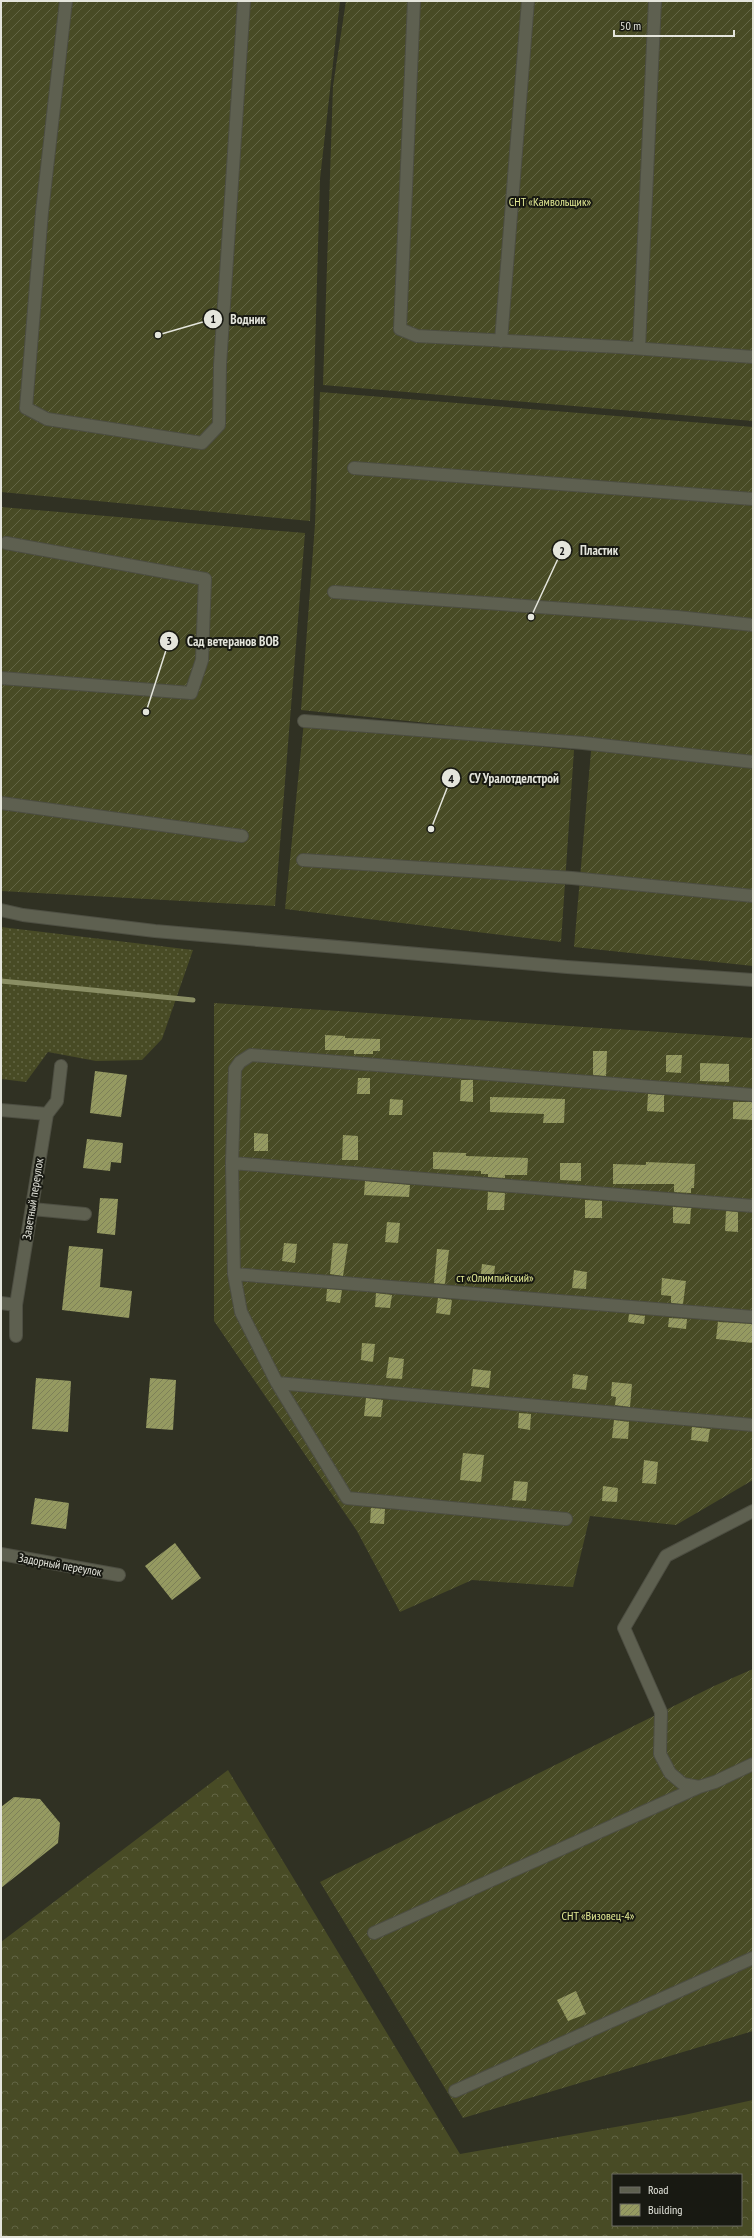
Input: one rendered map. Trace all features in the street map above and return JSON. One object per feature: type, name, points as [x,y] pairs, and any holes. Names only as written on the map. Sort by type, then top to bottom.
[{"type":"street","points":[[66,1],[42,212],[26,408],[47,419],[202,443],[219,425],[220,366],[244,1]]},
{"type":"street","points":[[414,1],[400,329],[418,336],[639,348],[753,357]]},
{"type":"street","points":[[501,341],[528,1]]},
{"type":"street","points":[[639,348],[655,1]]},
{"type":"street","points":[[354,468],[753,499]]},
{"type":"street","points":[[1,678],[192,693],[202,660],[205,579],[6,543]]},
{"type":"street","points":[[334,592],[678,617],[753,625]]},
{"type":"street","points":[[304,721],[583,743],[753,762]]},
{"type":"street","points":[[1,803],[242,836]]},
{"type":"street","points":[[303,860],[572,878],[753,896]]},
{"type":"street","points":[[1,910],[23,915],[155,931],[560,966],[753,980]]},
{"type":"street","points":[[566,1519],[347,1498],[277,1383],[241,1312],[234,1274],[232,1163],[235,1069],[240,1062],[251,1055],[753,1095]]},
{"type":"street","name":"Заветный переулок","points":[[16,1336],[16,1305],[47,1114],[57,1101],[61,1066]]},
{"type":"street","points":[[1,1110],[47,1114]]},
{"type":"street","points":[[232,1163],[753,1206]]},
{"type":"street","points":[[32,1209],[85,1214]]},
{"type":"street","points":[[234,1274],[753,1317]]},
{"type":"street","points":[[1,1303],[16,1305]]},
{"type":"street","points":[[277,1383],[753,1425]]},
{"type":"street","points":[[699,1787],[682,1784],[670,1773],[660,1754],[661,1712],[624,1628],[666,1556],[753,1511]]},
{"type":"street","name":"Задорный переулок","points":[[1,1554],[119,1575]]},
{"type":"street","points":[[374,1933],[753,1764]]},
{"type":"street","points":[[455,2091],[753,1958]]},
{"type":"green space","points":[[1,1],[340,1],[320,179],[310,521],[1,492]]},
{"type":"green space","name":"СНТ «Камвольщик»","points":[[346,1],[753,1],[753,421],[323,385],[333,86]]},
{"type":"green space","points":[[320,392],[753,427],[753,966],[574,947],[592,740],[301,710],[315,524]]},
{"type":"green space","points":[[1,507],[305,533],[275,906],[1,891]]},
{"type":"green space","points":[[304,721],[574,750],[561,942],[285,909]]},
{"type":"green space","points":[[1,927],[193,950],[162,1039],[142,1060],[96,1061],[48,1052],[26,1082],[1,1079]]},
{"type":"green space","name":"ст «Олимпийский»","points":[[214,1003],[753,1038],[753,1480],[676,1525],[590,1516],[573,1587],[472,1580],[400,1612],[357,1531],[214,1321]]},
{"type":"green space","name":"СНТ «Визовец-4»","points":[[753,1669],[753,2031],[463,2118],[320,1882],[714,1686]]},
{"type":"green space","points":[[228,1770],[460,2154],[684,2115],[753,2100],[753,2237],[1,2237],[1,1942]]},
{"type":"building","points":[[325,1035],[345,1036],[345,1038],[380,1039],[380,1051],[373,1051],[373,1054],[354,1054],[354,1050],[325,1050]]},
{"type":"building","points":[[593,1051],[607,1051],[606,1076],[593,1075]]},
{"type":"building","points":[[666,1055],[682,1055],[681,1073],[666,1072]]},
{"type":"building","points":[[700,1063],[729,1064],[729,1082],[700,1081]]},
{"type":"building","points":[[95,1071],[127,1075],[121,1117],[90,1113]]},
{"type":"building","points":[[358,1078],[370,1078],[370,1094],[357,1094]]},
{"type":"building","points":[[461,1080],[473,1080],[473,1102],[460,1101]]},
{"type":"building","points":[[648,1094],[664,1095],[664,1112],[647,1111]]},
{"type":"building","points":[[490,1097],[565,1099],[564,1123],[543,1123],[544,1114],[490,1112]]},
{"type":"building","points":[[390,1099],[403,1100],[402,1115],[389,1115]]},
{"type":"building","points":[[733,1102],[753,1102],[753,1120],[733,1119]]},
{"type":"building","points":[[254,1133],[268,1134],[268,1151],[254,1151]]},
{"type":"building","points":[[343,1135],[358,1136],[358,1160],[342,1160]]},
{"type":"building","points":[[87,1139],[123,1143],[121,1163],[111,1162],[110,1171],[83,1168]]},
{"type":"building","points":[[433,1152],[466,1153],[466,1156],[528,1158],[527,1175],[505,1175],[505,1178],[488,1177],[488,1174],[481,1174],[481,1171],[433,1169]]},
{"type":"building","points":[[646,1162],[695,1164],[694,1188],[691,1188],[691,1193],[674,1192],[674,1184],[613,1184],[613,1164],[646,1165]]},
{"type":"building","points":[[560,1163],[581,1163],[581,1181],[560,1180]]},
{"type":"building","points":[[365,1181],[410,1185],[409,1197],[364,1195]]},
{"type":"building","points":[[488,1192],[505,1193],[504,1210],[487,1210]]},
{"type":"building","points":[[100,1198],[118,1199],[115,1235],[97,1233]]},
{"type":"building","points":[[585,1200],[602,1201],[602,1218],[585,1218]]},
{"type":"building","points":[[673,1207],[691,1208],[690,1224],[673,1223]]},
{"type":"building","points":[[726,1211],[738,1212],[738,1232],[725,1231]]},
{"type":"building","points":[[387,1222],[400,1223],[398,1243],[385,1242]]},
{"type":"building","points":[[284,1243],[297,1244],[295,1263],[282,1261]]},
{"type":"building","points":[[333,1243],[348,1244],[343,1276],[330,1274]]},
{"type":"building","points":[[69,1246],[103,1249],[100,1287],[132,1291],[129,1318],[62,1310]]},
{"type":"building","points":[[437,1249],[449,1250],[445,1284],[434,1283]]},
{"type":"building","points":[[482,1264],[495,1266],[493,1283],[480,1282]]},
{"type":"building","points":[[574,1270],[587,1272],[586,1289],[572,1288]]},
{"type":"building","points":[[662,1278],[686,1281],[683,1304],[671,1303],[671,1296],[661,1295]]},
{"type":"building","points":[[327,1289],[342,1290],[340,1303],[326,1301]]},
{"type":"building","points":[[376,1293],[392,1295],[390,1308],[375,1307]]},
{"type":"building","points":[[438,1298],[452,1300],[450,1315],[436,1313]]},
{"type":"building","points":[[629,1314],[645,1316],[644,1324],[628,1322]]},
{"type":"building","points":[[669,1318],[687,1319],[686,1329],[668,1327]]},
{"type":"building","points":[[718,1322],[753,1324],[753,1343],[716,1339]]},
{"type":"building","points":[[362,1343],[375,1344],[373,1362],[361,1360]]},
{"type":"building","points":[[389,1357],[404,1359],[402,1379],[386,1378]]},
{"type":"building","points":[[473,1369],[491,1371],[489,1388],[471,1386]]},
{"type":"building","points":[[573,1374],[588,1376],[586,1390],[572,1388]]},
{"type":"building","points":[[36,1378],[71,1381],[68,1432],[32,1429]]},
{"type":"building","points":[[150,1378],[176,1380],[173,1430],[146,1428]]},
{"type":"building","points":[[612,1382],[632,1384],[630,1407],[615,1405],[616,1397],[611,1396]]},
{"type":"building","points":[[366,1398],[383,1400],[381,1417],[364,1416]]},
{"type":"building","points":[[519,1413],[531,1414],[530,1430],[518,1428]]},
{"type":"building","points":[[614,1420],[629,1422],[628,1439],[612,1438]]},
{"type":"building","points":[[692,1427],[710,1429],[708,1442],[691,1440]]},
{"type":"building","points":[[463,1453],[484,1455],[481,1482],[460,1480]]},
{"type":"building","points":[[644,1460],[658,1462],[656,1484],[642,1483]]},
{"type":"building","points":[[514,1481],[528,1482],[526,1501],[512,1500]]},
{"type":"building","points":[[603,1486],[618,1488],[617,1502],[602,1501]]},
{"type":"building","points":[[35,1498],[69,1503],[66,1529],[31,1524]]},
{"type":"building","points":[[371,1508],[385,1509],[384,1524],[370,1523]]},
{"type":"building","points":[[175,1543],[201,1578],[172,1600],[145,1566]]},
{"type":"building","points":[[14,1797],[40,1799],[60,1823],[58,1843],[1,1888],[1,1807]]},
{"type":"building","points":[[576,1991],[586,2014],[568,2021],[557,2000]]},
{"type":"waterway","points":[[1,981],[193,1000]]},
{"type":"place","name":"Водник","points":[[158,335]]},
{"type":"place","name":"Пластик","points":[[531,617]]},
{"type":"place","name":"Сад ветеранов ВОВ","points":[[146,712]]},
{"type":"place","name":"СУ Уралотделстрой","points":[[431,829]]}]
